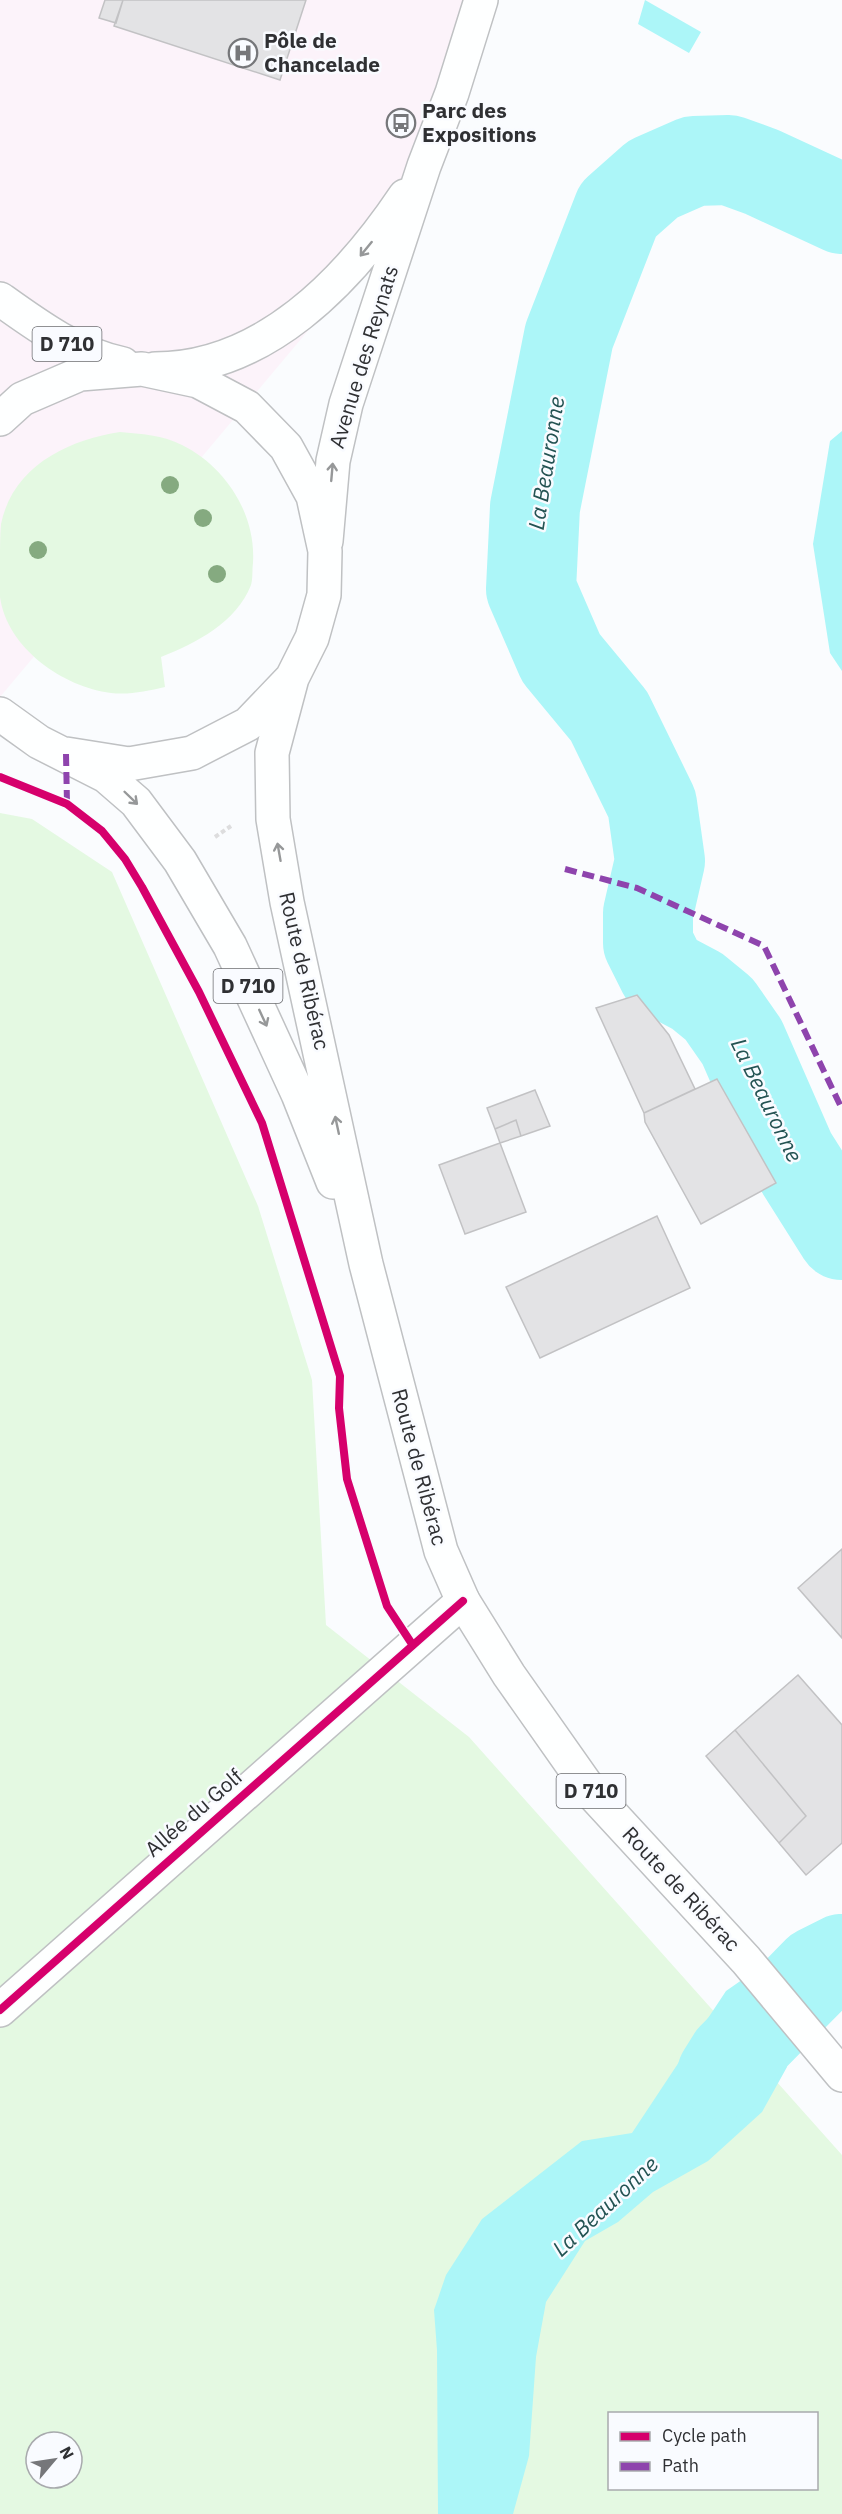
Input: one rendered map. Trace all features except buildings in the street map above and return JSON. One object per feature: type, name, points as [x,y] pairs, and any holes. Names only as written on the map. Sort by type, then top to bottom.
[{"type":"main road","name":"Avenue des Reynats","points":[[325,551],[333,461],[346,404],[424,166],[452,93],[481,0]]},
{"type":"main road","name":"Avenue des Reynats","points":[[142,369],[181,369],[223,357],[261,341],[296,316],[341,279],[384,227],[424,166]]},
{"type":"main road","name":"Route de Ribérac","points":[[0,299],[56,338],[94,358],[198,381],[247,407],[286,447],[313,496],[325,551],[324,595],[312,638],[292,678],[272,753],[273,819],[288,902],[366,1264],[441,1551],[463,1601],[509,1676],[592,1792],[746,1960],[836,2066]]},
{"type":"main road","name":"Route de Ribérac","points":[[0,419],[22,399],[80,374],[142,369]]},
{"type":"main road","name":"Route de Ribérac","points":[[53,748],[129,764],[192,753],[248,724],[292,678]]},
{"type":"main road","name":"Route de Ribérac","points":[[0,714],[53,748],[106,776],[136,802],[180,861],[230,946],[298,1094],[366,1264]]},
{"type":"main road","points":[[0,729],[53,748]]},
{"type":"main road","name":"Allée du Golf","points":[[0,2010],[463,1601]]},
{"type":"shaded area","points":[[0,0],[467,0],[428,188],[0,697]]},
{"type":"green space","points":[[120,432],[167,439],[198,454],[212,466],[225,479],[243,510],[253,545],[253,563],[251,585],[236,610],[214,630],[161,657],[165,687],[111,693],[74,683],[57,673],[40,662],[14,633],[5,616],[0,597],[0,546],[1,524],[7,504],[17,486],[30,472],[63,449],[100,436]]},
{"type":"green space","points":[[0,813],[32,819],[112,872],[258,1206],[312,1380],[326,1625],[469,1737],[842,2155],[842,2514],[0,2514]]},
{"type":"water","points":[[645,0],[701,32],[689,53],[638,24]]},
{"type":"water","points":[[842,431],[842,671],[830,653],[813,544],[830,441]]},
{"type":"water","points":[[782,1952],[820,2001],[790,2044],[787,2067],[762,2112],[708,2161],[653,2192],[618,2222],[585,2241],[546,2302],[536,2357],[529,2456],[513,2514],[438,2514],[437,2350],[434,2310],[446,2275],[482,2219],[582,2141],[632,2133],[726,1991]]},
{"type":"waterway","name":"La Beauronne","points":[[842,209],[762,172],[729,160],[694,161],[653,179],[618,210],[569,336],[535,507],[531,589],[561,658],[609,716],[652,804],[660,861],[648,913],[648,943],[663,973],[697,991],[719,1009],[742,1042],[791,1154],[842,1235]]},
{"type":"waterway","name":"La Beauronne","points":[[722,2074],[732,2058],[818,1971],[842,1959]]},
{"type":"marked path","points":[[66,754],[67,804]]},
{"type":"marked path","points":[[565,869],[637,888],[764,946],[842,1109]]},
{"type":"cycle path","points":[[0,777],[67,804],[102,831],[125,859],[199,992],[262,1123],[340,1376],[339,1408],[347,1479],[387,1606],[412,1644]]},
{"type":"cycle path","points":[[0,2010],[463,1601]]},
{"type":"place","name":"Pôle de Chancelade","points":[[243,53]]},
{"type":"place","name":"Parc des Expositions","points":[[401,123]]}]
